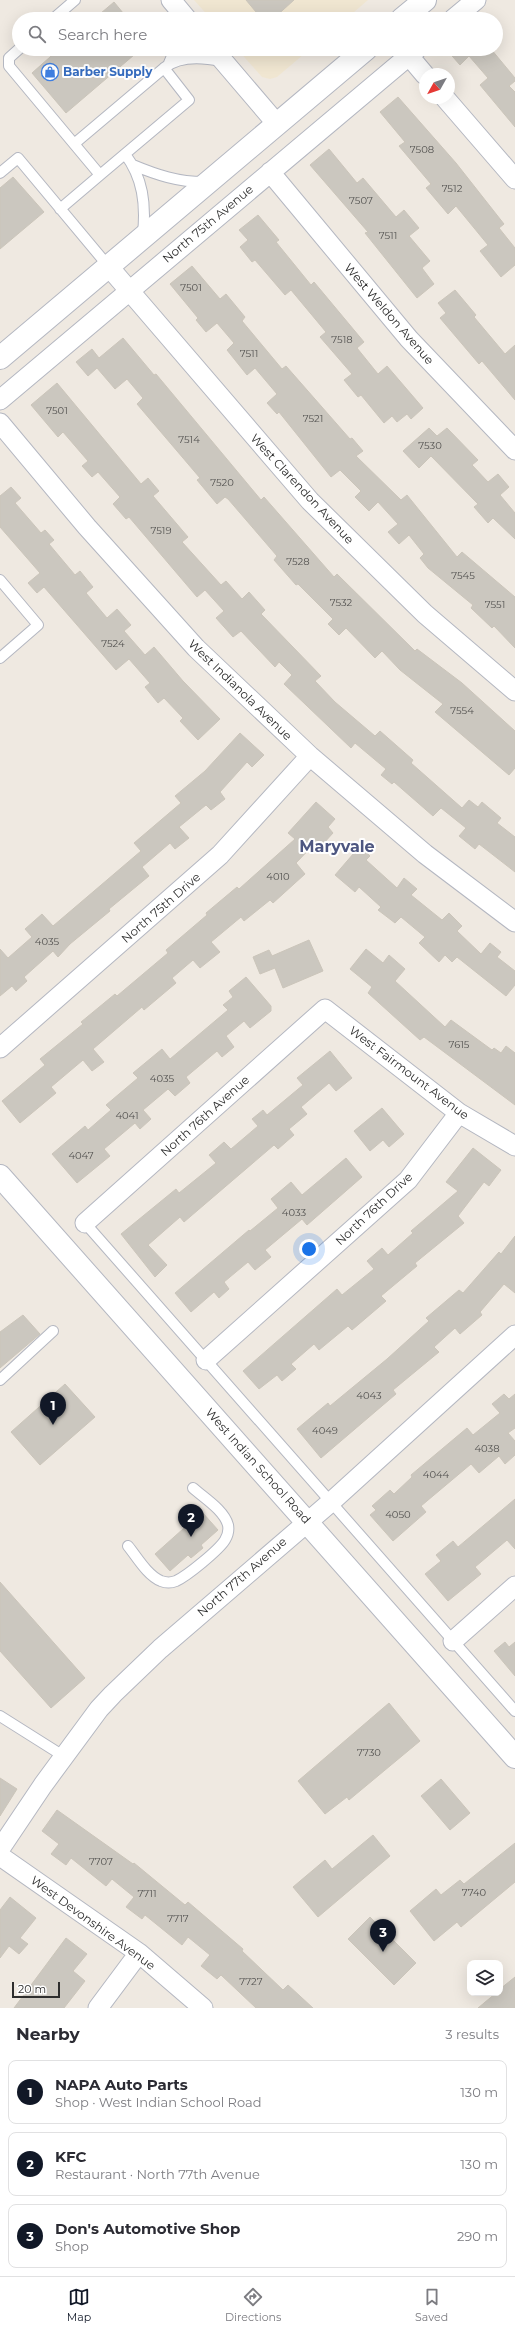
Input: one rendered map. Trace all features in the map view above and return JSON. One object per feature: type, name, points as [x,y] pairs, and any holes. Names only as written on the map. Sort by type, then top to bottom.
[{"type":"main road","points":[[410,12],[425,0]]},
{"type":"main road","points":[[0,358],[358,56]]},
{"type":"main road","name":"West Indian School Road","points":[[0,1176],[515,1757]]},
{"type":"street","points":[[461,12],[476,0]]},
{"type":"street","points":[[219,56],[277,124]]},
{"type":"street","name":"North 75th Avenue","points":[[0,400],[409,56]]},
{"type":"street","points":[[415,56],[421,68]]},
{"type":"street","points":[[450,104],[515,179]]},
{"type":"street","name":"West Weldon Avenue","points":[[270,172],[409,339],[515,450]]},
{"type":"street","name":"West Clarendon Avenue","points":[[109,267],[310,501],[425,614],[515,691]]},
{"type":"street","name":"West Indianola Avenue","points":[[0,423],[156,606],[196,648],[310,756],[425,854],[515,922]]},
{"type":"street","name":"North 75th Drive","points":[[0,1048],[197,876],[239,835],[310,756]]},
{"type":"street","name":"West Fairmount Avenue","points":[[325,1009],[459,1112],[515,1146]]},
{"type":"street","name":"North 76th Avenue","points":[[85,1223],[325,1009]]},
{"type":"street","name":"North 76th Drive","points":[[206,1360],[408,1180],[459,1112]]},
{"type":"street","name":"North 77th Avenue","points":[[0,1849],[43,1785],[99,1709],[144,1664],[307,1521],[331,1502],[515,1335]]},
{"type":"street","points":[[453,1641],[515,1586]]},
{"type":"street","name":"West Devonshire Avenue","points":[[0,1856],[138,1953],[203,2008]]},
{"type":"street","points":[[98,2008],[138,1953]]},
{"type":"lane","points":[[62,12],[75,0]]},
{"type":"lane","points":[[12,55],[9,58],[9,66],[100,175]]},
{"type":"lane","points":[[166,66],[171,56]]},
{"type":"lane","points":[[74,144],[166,66],[185,59],[213,56]]},
{"type":"lane","points":[[60,209],[189,100],[166,66]]},
{"type":"lane","points":[[124,154],[133,165],[143,190],[145,214],[143,238]]},
{"type":"lane","points":[[0,173],[18,158],[109,267]]},
{"type":"lane","points":[[133,165],[159,176],[183,182],[208,182]]},
{"type":"lane","points":[[0,580],[38,625],[0,658]]},
{"type":"lane","points":[[85,1223],[515,1711]]},
{"type":"lane","points":[[0,1380],[53,1331]]},
{"type":"lane","points":[[128,1546],[149,1572],[162,1582],[170,1583],[177,1581],[204,1559],[224,1541],[229,1530],[228,1524],[217,1509],[193,1488]]},
{"type":"lane","points":[[0,1716],[65,1757]]},
{"type":"shaded area","points":[[194,0],[368,0],[354,12],[205,12]]},
{"type":"shaded area","points":[[243,56],[302,56],[277,77],[270,79],[262,77]]},
{"type":"building","points":[[246,0],[294,0],[281,12],[256,12]]},
{"type":"building","points":[[114,2],[122,12],[102,12]]},
{"type":"building","points":[[51,56],[133,56],[66,113],[32,73]]},
{"type":"building","points":[[452,56],[469,56],[460,65]]},
{"type":"building","points":[[469,56],[497,56],[515,78],[515,81],[509,86],[515,92],[515,127],[480,85],[488,78]]},
{"type":"building","points":[[398,97],[456,163],[504,224],[499,228],[515,248],[515,265],[501,277],[480,251],[488,245],[456,206],[448,214],[426,188],[431,184],[399,146],[405,142],[380,112]]},
{"type":"building","points":[[329,149],[357,183],[363,178],[396,217],[404,210],[419,228],[409,236],[430,261],[422,268],[434,284],[417,298],[365,233],[368,232],[310,165]]},
{"type":"building","points":[[13,177],[44,212],[0,249],[0,188]]},
{"type":"building","points":[[258,215],[279,240],[276,242],[311,285],[314,282],[364,342],[357,348],[378,374],[387,366],[423,408],[411,419],[407,414],[397,422],[392,416],[384,423],[361,395],[358,397],[344,380],[352,374],[320,337],[326,332],[291,290],[285,295],[255,260],[252,262],[240,247],[248,240],[239,230]]},
{"type":"building","points":[[192,266],[220,299],[226,294],[245,317],[242,321],[282,369],[286,366],[350,439],[352,438],[363,451],[356,456],[401,500],[407,495],[457,557],[462,552],[515,597],[515,648],[494,626],[492,628],[471,608],[473,605],[428,568],[420,558],[424,554],[409,535],[399,544],[388,532],[398,524],[378,502],[369,511],[355,497],[361,491],[340,470],[331,477],[279,412],[277,414],[267,403],[277,394],[255,368],[247,375],[227,350],[234,343],[217,323],[206,332],[196,320],[198,318],[170,284]]},
{"type":"building","points":[[455,290],[476,315],[474,317],[505,354],[515,345],[515,400],[482,361],[479,364],[440,318],[446,313],[438,303]]},
{"type":"building","points":[[123,338],[154,375],[156,374],[261,500],[264,497],[334,577],[337,574],[415,651],[417,649],[462,683],[515,731],[515,768],[509,775],[435,712],[443,704],[400,670],[382,651],[375,658],[346,628],[339,635],[328,624],[333,619],[298,584],[296,585],[274,560],[277,556],[228,499],[225,497],[217,504],[197,480],[200,478],[137,404],[143,398],[127,379],[115,389],[97,368],[88,376],[76,362],[92,349],[99,358]]},
{"type":"building","points":[[57,383],[141,484],[148,478],[159,491],[153,496],[188,537],[182,542],[221,585],[226,581],[242,599],[249,592],[265,610],[261,614],[321,676],[315,681],[335,702],[375,736],[380,731],[413,760],[411,763],[462,808],[469,800],[478,807],[482,802],[501,818],[497,823],[515,837],[515,872],[479,844],[475,849],[459,836],[466,828],[441,808],[433,816],[394,782],[392,784],[381,775],[386,769],[355,743],[351,748],[284,684],[292,675],[279,662],[275,667],[241,631],[233,637],[216,618],[224,611],[205,590],[197,597],[129,517],[126,519],[113,504],[120,497],[98,472],[92,477],[82,466],[88,461],[63,432],[58,437],[31,405]]},
{"type":"building","points":[[429,428],[437,436],[447,428],[478,460],[472,465],[488,482],[498,474],[509,487],[500,495],[515,513],[515,539],[493,518],[488,523],[474,507],[478,504],[431,456],[419,468],[403,451]]},
{"type":"building","points":[[11,487],[21,498],[15,503],[41,533],[45,530],[54,540],[49,544],[75,575],[80,571],[93,587],[86,593],[107,618],[117,609],[131,625],[124,631],[145,655],[154,647],[183,681],[220,719],[198,740],[180,721],[183,718],[164,698],[158,703],[145,687],[150,683],[129,659],[116,670],[44,587],[37,593],[28,583],[40,573],[0,527],[0,496]]},
{"type":"building","points":[[240,733],[264,755],[252,767],[247,762],[220,792],[225,799],[211,810],[206,805],[179,827],[189,838],[175,849],[170,843],[142,867],[149,876],[109,909],[110,911],[70,944],[58,957],[53,951],[24,977],[27,981],[16,991],[12,986],[0,996],[0,949],[8,958],[32,937],[25,929],[42,914],[53,926],[141,851],[134,843],[181,803],[175,796],[205,771]]},
{"type":"building","points":[[316,802],[335,819],[328,827],[333,833],[323,844],[318,840],[296,863],[305,874],[273,903],[270,900],[244,921],[241,917],[211,942],[220,952],[200,968],[193,960],[172,978],[176,983],[144,1010],[142,1007],[93,1049],[104,1062],[92,1071],[83,1060],[51,1087],[56,1093],[20,1123],[2,1101],[45,1065],[40,1059],[83,1024],[81,1022],[115,994],[117,996],[168,953],[166,950],[207,915],[206,913],[237,887],[239,889],[295,839],[288,833]]},
{"type":"building","points":[[360,846],[370,856],[366,860],[397,888],[404,878],[417,889],[411,895],[442,920],[449,913],[462,926],[457,931],[481,954],[490,943],[501,952],[497,957],[515,971],[515,985],[506,996],[457,957],[452,962],[445,955],[439,962],[419,943],[425,937],[401,917],[395,923],[378,910],[381,907],[359,887],[355,892],[335,875]]},
{"type":"building","points":[[309,940],[323,971],[283,988],[275,968],[260,974],[253,957],[269,950],[272,956]]},
{"type":"building","points":[[366,949],[383,963],[389,955],[405,969],[395,981],[445,1027],[451,1020],[492,1050],[494,1048],[501,1053],[506,1046],[515,1053],[515,1105],[424,1037],[420,1040],[368,993],[372,987],[350,969]]},
{"type":"building","points":[[246,977],[271,1006],[271,1011],[250,1028],[244,1021],[226,1036],[234,1047],[222,1057],[217,1051],[186,1077],[190,1083],[175,1096],[168,1089],[143,1110],[151,1119],[140,1129],[135,1123],[104,1149],[110,1156],[77,1183],[52,1154],[85,1126],[88,1130],[111,1110],[106,1105],[138,1078],[133,1073],[162,1049],[170,1059],[228,1010],[223,1005],[233,997],[229,991]]},
{"type":"building","points":[[330,1051],[352,1078],[336,1091],[329,1083],[301,1107],[307,1114],[289,1129],[294,1135],[278,1149],[274,1145],[184,1222],[180,1217],[148,1245],[167,1265],[155,1277],[121,1234],[176,1189],[179,1193],[216,1163],[209,1155],[224,1142],[231,1149],[258,1126],[252,1119],[263,1110],[267,1115],[303,1085],[297,1078]]},
{"type":"building","points":[[382,1108],[404,1134],[389,1147],[383,1140],[370,1151],[354,1131]]},
{"type":"building","points":[[473,1148],[501,1170],[489,1186],[484,1182],[458,1216],[464,1223],[415,1263],[417,1266],[381,1296],[386,1301],[352,1330],[348,1326],[319,1350],[314,1344],[291,1364],[296,1369],[282,1381],[277,1375],[259,1389],[243,1371],[337,1289],[342,1295],[374,1269],[367,1261],[382,1248],[388,1255],[413,1233],[411,1231],[458,1191],[446,1182]]},
{"type":"building","points":[[346,1158],[362,1177],[307,1225],[302,1219],[265,1250],[271,1257],[255,1270],[248,1262],[224,1282],[229,1289],[219,1298],[214,1292],[191,1312],[175,1293],[249,1230],[250,1231],[278,1208],[271,1199],[291,1182],[302,1195]]},
{"type":"building","points":[[515,1236],[515,1293],[504,1284],[480,1312],[482,1315],[460,1334],[455,1328],[434,1347],[439,1352],[393,1390],[396,1394],[321,1458],[297,1429],[328,1403],[330,1406],[387,1359],[429,1321],[426,1318],[459,1290],[463,1293],[499,1252],[501,1254]]},
{"type":"building","points":[[23,1315],[40,1334],[0,1368],[0,1332]]},
{"type":"building","points":[[65,1384],[95,1417],[40,1465],[11,1432]]},
{"type":"building","points":[[504,1394],[509,1399],[515,1394],[515,1428],[508,1433],[515,1441],[515,1455],[505,1464],[499,1456],[479,1473],[471,1464],[421,1506],[426,1512],[393,1541],[370,1515],[376,1510],[372,1506],[390,1490],[394,1494],[412,1477],[411,1475],[467,1428],[473,1435],[500,1413],[492,1404]]},
{"type":"building","points":[[515,1499],[515,1549],[507,1540],[475,1567],[481,1574],[448,1601],[425,1574],[441,1561],[436,1555],[453,1541],[458,1547]]},
{"type":"building","points":[[202,1512],[218,1530],[201,1545],[203,1548],[191,1558],[188,1555],[170,1571],[155,1554]]},
{"type":"building","points":[[0,1582],[85,1678],[51,1708],[0,1651]]},
{"type":"building","points":[[505,1642],[509,1647],[515,1642],[515,1676],[494,1651]]},
{"type":"building","points":[[389,1703],[420,1741],[349,1800],[347,1797],[325,1814],[298,1781]]},
{"type":"building","points":[[0,1778],[17,1789],[0,1816]]},
{"type":"building","points":[[441,1779],[470,1813],[450,1830],[421,1796]]},
{"type":"building","points":[[57,1810],[133,1864],[134,1863],[185,1905],[188,1902],[243,1949],[242,1951],[283,1990],[288,1985],[313,2008],[256,2008],[221,1975],[217,1979],[201,1966],[210,1955],[188,1937],[182,1945],[145,1915],[142,1919],[126,1907],[134,1897],[112,1879],[106,1886],[71,1858],[66,1865],[51,1854],[59,1844],[42,1831]]},
{"type":"building","points":[[373,1835],[390,1856],[318,1917],[293,1887],[325,1860],[332,1869]]},
{"type":"building","points":[[515,1843],[515,1882],[461,1927],[457,1922],[434,1941],[410,1911],[436,1889],[441,1895],[460,1880],[464,1884]]},
{"type":"building","points":[[10,1897],[36,1918],[20,1938],[28,1944],[19,1954],[9,1946],[0,1958],[0,1910]]},
{"type":"building","points":[[370,1917],[416,1963],[394,1985],[348,1939]]},
{"type":"building","points":[[66,1938],[87,1954],[73,1971],[85,1981],[64,2008],[14,2008]]},
{"type":"building","points":[[515,1977],[515,2008],[478,2008],[492,1996],[503,1996],[503,1987]]},
{"type":"place","name":"Barber Supply","points":[[50,72]]},
{"type":"place","name":"NAPA Auto Parts","points":[[53,1425]]},
{"type":"place","name":"KFC","points":[[191,1537]]},
{"type":"place","name":"Don's Automotive Shop","points":[[383,1952]]},
{"type":"district","name":"Maryvale","points":[[337,846]]}]
